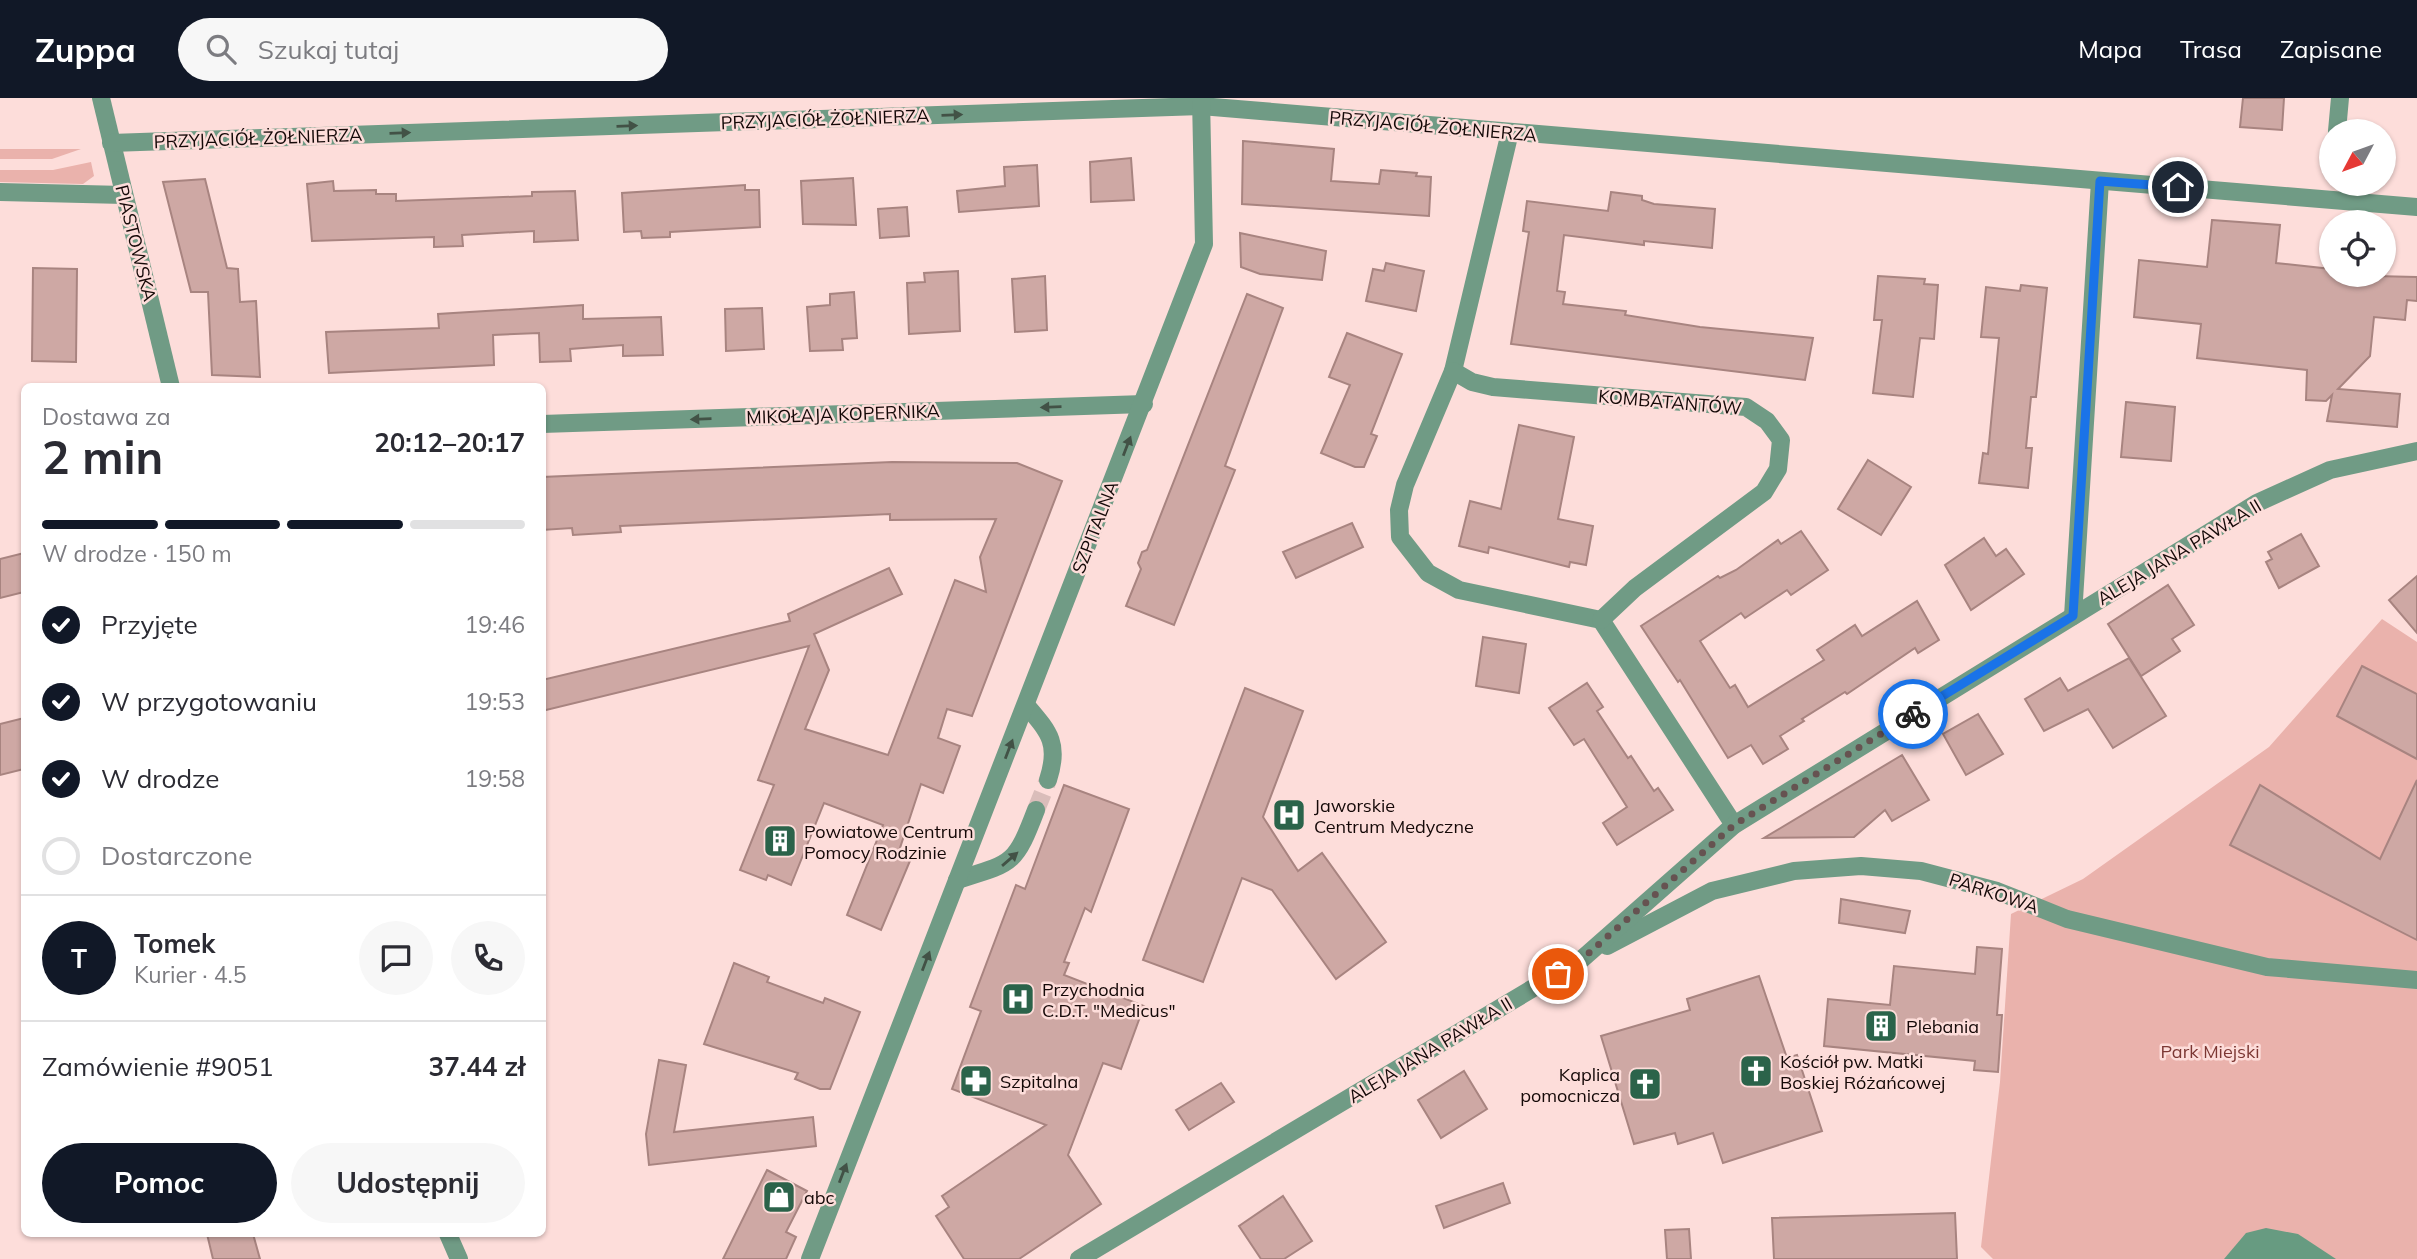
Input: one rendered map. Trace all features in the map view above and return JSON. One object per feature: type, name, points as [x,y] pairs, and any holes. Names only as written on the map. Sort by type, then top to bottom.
[{"type":"street","name":"PIASTOWSKA","points":[[101,98],[170,383]]},
{"type":"street","points":[[2338,119],[2340,98]]},
{"type":"street","name":"PRZYJACIÓŁ ŻOŁNIERZA","points":[[111,143],[1201,102],[1510,132],[2100,181],[2319,191]]},
{"type":"street","name":"SZPITALNA","points":[[810,1259],[1204,244],[1201,102]]},
{"type":"street","points":[[1510,132],[1453,371],[1405,485],[1399,510],[1400,537],[1428,573],[1459,590],[1601,620],[1734,825]]},
{"type":"street","points":[[2073,616],[2100,181]]},
{"type":"street","points":[[0,192],[124,195]]},
{"type":"street","name":"PRZYJACIÓŁ ŻOŁNIERZA","points":[[2355,196],[2417,207]]},
{"type":"street","name":"KOMBATANTÓW","points":[[1453,371],[1472,382],[1493,387],[1746,407],[1767,421],[1781,440],[1778,469],[1764,492],[1635,589],[1601,620]]},
{"type":"street","name":"MIKOŁAJA KOPERNIKA","points":[[546,424],[1144,404]]},
{"type":"street","name":"ALEJA JANA PAWŁA II","points":[[1079,1259],[1582,959],[1734,825],[2257,503],[2330,470],[2417,451]]},
{"type":"street","points":[[1026,705],[1051,738],[1054,752],[1048,780]]},
{"type":"street","points":[[957,880],[1004,866],[1014,858],[1036,810]]},
{"type":"street","name":"PARKOWA","points":[[1582,959],[1712,891],[1794,871],[1861,866],[1921,871],[1997,891],[2067,919],[2267,967],[2417,980]]},
{"type":"street","points":[[449,1237],[459,1259]]},
{"type":"green space","points":[[0,149],[81,149],[52,159],[0,159]]},
{"type":"green space","points":[[91,162],[94,176],[83,184],[0,182],[0,170],[53,170]]},
{"type":"green space","name":"Park Miejski","points":[[2382,619],[2417,642],[2417,1259],[1993,1259],[1981,1247],[2000,1082],[2011,914],[2083,879],[2269,747]]},
{"type":"shaded area","points":[[2266,1228],[2298,1234],[2336,1259],[2224,1259],[2246,1233]]},
{"type":"building","points":[[2243,98],[2284,98],[2282,130],[2240,127]]},
{"type":"building","points":[[1243,141],[1334,149],[1331,181],[1379,184],[1381,170],[1431,177],[1429,216],[1242,204]]},
{"type":"building","points":[[1131,158],[1134,200],[1091,202],[1090,162]]},
{"type":"building","points":[[1037,165],[1039,206],[959,212],[957,191],[1005,186],[1004,167]]},
{"type":"building","points":[[853,178],[856,225],[803,224],[801,181]]},
{"type":"building","points":[[205,179],[227,268],[238,269],[240,302],[256,301],[260,377],[212,375],[208,292],[191,292],[163,182]]},
{"type":"building","points":[[333,181],[334,191],[376,190],[376,194],[396,194],[396,201],[532,196],[532,192],[575,191],[578,240],[534,242],[534,231],[462,235],[463,246],[434,247],[434,237],[312,241],[307,184]]},
{"type":"building","points":[[745,185],[745,190],[759,190],[760,227],[670,232],[670,237],[642,238],[641,231],[624,232],[622,193]]},
{"type":"building","points":[[1611,192],[1642,196],[1642,200],[1654,204],[1715,209],[1712,248],[1644,241],[1644,245],[1564,235],[1557,291],[1565,292],[1563,304],[1626,311],[1625,315],[1700,327],[1813,338],[1805,380],[1511,344],[1529,232],[1523,231],[1527,201],[1608,211]]},
{"type":"building","points":[[907,207],[909,236],[880,238],[878,209]]},
{"type":"building","points":[[2212,220],[2280,225],[2276,263],[2319,268],[2319,287],[2396,287],[2396,277],[2417,277],[2417,301],[2407,300],[2405,320],[2374,317],[2370,356],[2338,389],[2400,394],[2397,427],[2327,421],[2332,395],[2326,401],[2306,400],[2307,370],[2197,358],[2201,324],[2134,317],[2139,260],[2207,267]]},
{"type":"building","points":[[1240,233],[1326,251],[1322,280],[1260,274],[1241,267]]},
{"type":"building","points":[[1386,263],[1424,271],[1416,311],[1366,301],[1373,269],[1384,271]]},
{"type":"building","points":[[33,268],[77,269],[76,362],[32,361]]},
{"type":"building","points":[[958,271],[960,331],[909,334],[907,283],[925,282],[924,273]]},
{"type":"building","points":[[1045,276],[1047,330],[1015,332],[1012,279]]},
{"type":"building","points":[[1878,276],[1925,279],[1924,284],[1938,285],[1934,339],[1920,338],[1913,397],[1873,393],[1882,320],[1874,320]]},
{"type":"building","points":[[2021,285],[2047,288],[2036,397],[2031,397],[2026,448],[2032,448],[2028,488],[1979,483],[1983,453],[1988,454],[1999,338],[1981,337],[1986,287],[2020,291]]},
{"type":"building","points":[[854,292],[857,338],[842,339],[843,350],[810,351],[807,307],[830,305],[830,294]]},
{"type":"building","points":[[1247,294],[1283,308],[1225,466],[1235,470],[1174,625],[1126,606],[1141,569],[1138,563],[1142,552],[1147,550]]},
{"type":"building","points":[[583,305],[583,319],[661,317],[663,355],[623,356],[623,345],[570,349],[571,361],[540,362],[539,333],[493,335],[494,365],[329,373],[326,332],[439,328],[438,314]]},
{"type":"building","points":[[762,308],[764,349],[726,351],[725,309]]},
{"type":"building","points":[[1347,333],[1402,354],[1371,434],[1377,436],[1364,467],[1355,467],[1321,453],[1350,385],[1329,377]]},
{"type":"building","points":[[2126,402],[2175,407],[2171,461],[2121,457]]},
{"type":"building","points":[[1519,425],[1574,437],[1558,519],[1593,526],[1586,565],[1570,562],[1569,567],[1489,547],[1488,553],[1459,546],[1470,501],[1501,509]]},
{"type":"building","points":[[1868,460],[1911,487],[1881,535],[1838,509]]},
{"type":"building","points":[[892,462],[1017,463],[1062,481],[972,716],[947,709],[938,738],[960,746],[943,793],[921,784],[899,851],[912,856],[881,930],[847,915],[883,825],[824,803],[791,885],[768,875],[766,880],[740,870],[774,785],[758,780],[809,646],[546,710],[546,679],[790,621],[788,614],[889,568],[902,594],[814,634],[829,670],[805,729],[888,755],[955,580],[986,592],[980,557],[996,519],[890,520],[890,514],[620,526],[621,532],[573,535],[572,528],[546,530],[546,477]]},
{"type":"building","points":[[1352,523],[1363,547],[1296,578],[1283,552]]},
{"type":"building","points":[[1801,531],[1828,570],[1791,595],[1787,590],[1745,618],[1741,613],[1700,641],[1730,688],[1735,685],[1748,707],[1824,660],[1817,650],[1855,625],[1862,636],[1917,601],[1939,640],[1918,653],[1915,648],[1847,694],[1845,692],[1802,719],[1804,721],[1780,736],[1788,749],[1763,764],[1751,745],[1728,758],[1680,680],[1678,682],[1641,626],[1718,576],[1720,578],[1736,570],[1778,540],[1781,544]]},
{"type":"building","points":[[2301,534],[2319,566],[2279,588],[2266,562],[2272,559],[2268,552]]},
{"type":"building","points":[[1984,538],[1996,556],[2006,549],[2024,574],[1971,610],[1945,565]]},
{"type":"building","points":[[21,554],[21,593],[0,598],[0,559]]},
{"type":"building","points":[[2417,576],[2417,633],[2389,600]]},
{"type":"building","points":[[2168,585],[2194,625],[2172,639],[2180,651],[2141,676],[2108,624]]},
{"type":"building","points":[[1483,637],[1526,644],[1519,693],[1476,686]]},
{"type":"building","points":[[2129,658],[2166,716],[2113,748],[2088,709],[2044,731],[2025,699],[2060,678],[2068,691]]},
{"type":"building","points":[[2362,666],[2417,694],[2417,759],[2337,716]]},
{"type":"building","points":[[1587,683],[1603,707],[1597,711],[1628,758],[1631,756],[1654,791],[1658,788],[1673,810],[1617,845],[1603,823],[1627,807],[1584,739],[1574,745],[1549,708]]},
{"type":"building","points":[[1245,688],[1303,711],[1263,817],[1298,871],[1322,853],[1386,942],[1336,979],[1272,890],[1242,878],[1203,982],[1143,960]]},
{"type":"building","points":[[1978,714],[2003,754],[1966,775],[1943,734]]},
{"type":"building","points":[[21,719],[21,770],[0,775],[0,724]]},
{"type":"building","points":[[1902,755],[1929,800],[1892,821],[1885,810],[1854,837],[1764,838]]},
{"type":"building","points":[[2417,780],[2417,940],[2230,845],[2260,785],[2380,859]]},
{"type":"building","points":[[1064,785],[1129,809],[1091,912],[1085,908],[1064,962],[1069,963],[1064,975],[1144,1006],[1121,1069],[1103,1063],[1068,1155],[1101,1204],[1019,1259],[964,1259],[936,1216],[949,1207],[942,1196],[1046,1125],[952,1089],[981,1011],[970,1007],[1016,885],[1025,889]]},
{"type":"building","points":[[1841,899],[1910,911],[1905,933],[1839,923]]},
{"type":"building","points":[[1977,947],[2002,949],[1997,1015],[2002,1015],[1998,1072],[1974,1070],[1975,1061],[1824,1046],[1828,999],[1890,1005],[1894,966],[1975,974]]},
{"type":"building","points":[[734,963],[769,977],[767,982],[823,1003],[825,998],[860,1012],[830,1089],[820,1089],[795,1079],[798,1073],[704,1044]]},
{"type":"building","points":[[1759,976],[1787,1058],[1797,1055],[1822,1131],[1723,1163],[1713,1133],[1678,1144],[1675,1133],[1634,1144],[1601,1036],[1690,1010],[1687,999]]},
{"type":"building","points":[[659,1060],[686,1065],[674,1132],[813,1117],[816,1146],[649,1165],[646,1134]]},
{"type":"building","points":[[1464,1071],[1487,1109],[1441,1138],[1418,1100]]},
{"type":"building","points":[[1221,1083],[1234,1102],[1189,1130],[1176,1110]]},
{"type":"building","points":[[767,1170],[807,1191],[786,1232],[796,1237],[786,1259],[723,1259]]},
{"type":"building","points":[[1503,1183],[1510,1203],[1444,1228],[1436,1206]]},
{"type":"building","points":[[1283,1196],[1312,1241],[1284,1259],[1261,1259],[1239,1226]]},
{"type":"building","points":[[1955,1213],[1957,1259],[1774,1259],[1772,1218]]},
{"type":"building","points":[[1689,1229],[1691,1259],[1667,1259],[1665,1230]]},
{"type":"building","points":[[208,1237],[254,1237],[260,1259],[213,1259]]},
{"type":"tunnel","points":[[1036,810],[1048,780]]},
{"type":"way so far","points":[[1558,974],[1582,959],[1734,825],[1913,714]]},
{"type":"place","name":"Jaworskie Centrum Medyczne","points":[[1289,815]]},
{"type":"place","name":"Powiatowe Centrum Pomocy Rodzinie","points":[[780,841]]},
{"type":"place","name":"Przychodnia C.D.T. \"Medicus\"","points":[[1018,999]]},
{"type":"place","name":"Plebania","points":[[1881,1026]]},
{"type":"place","name":"Kościół pw. Matki Boskiej Różańcowej","points":[[1756,1071]]},
{"type":"place","name":"Szpitalna","points":[[976,1081]]},
{"type":"place","name":"Kaplica pomocnicza","points":[[1645,1084]]},
{"type":"place","name":"abc","points":[[779,1197]]},
{"type":"route","points":[[1913,714],[2073,616],[2100,181],[2178,187]]}]
